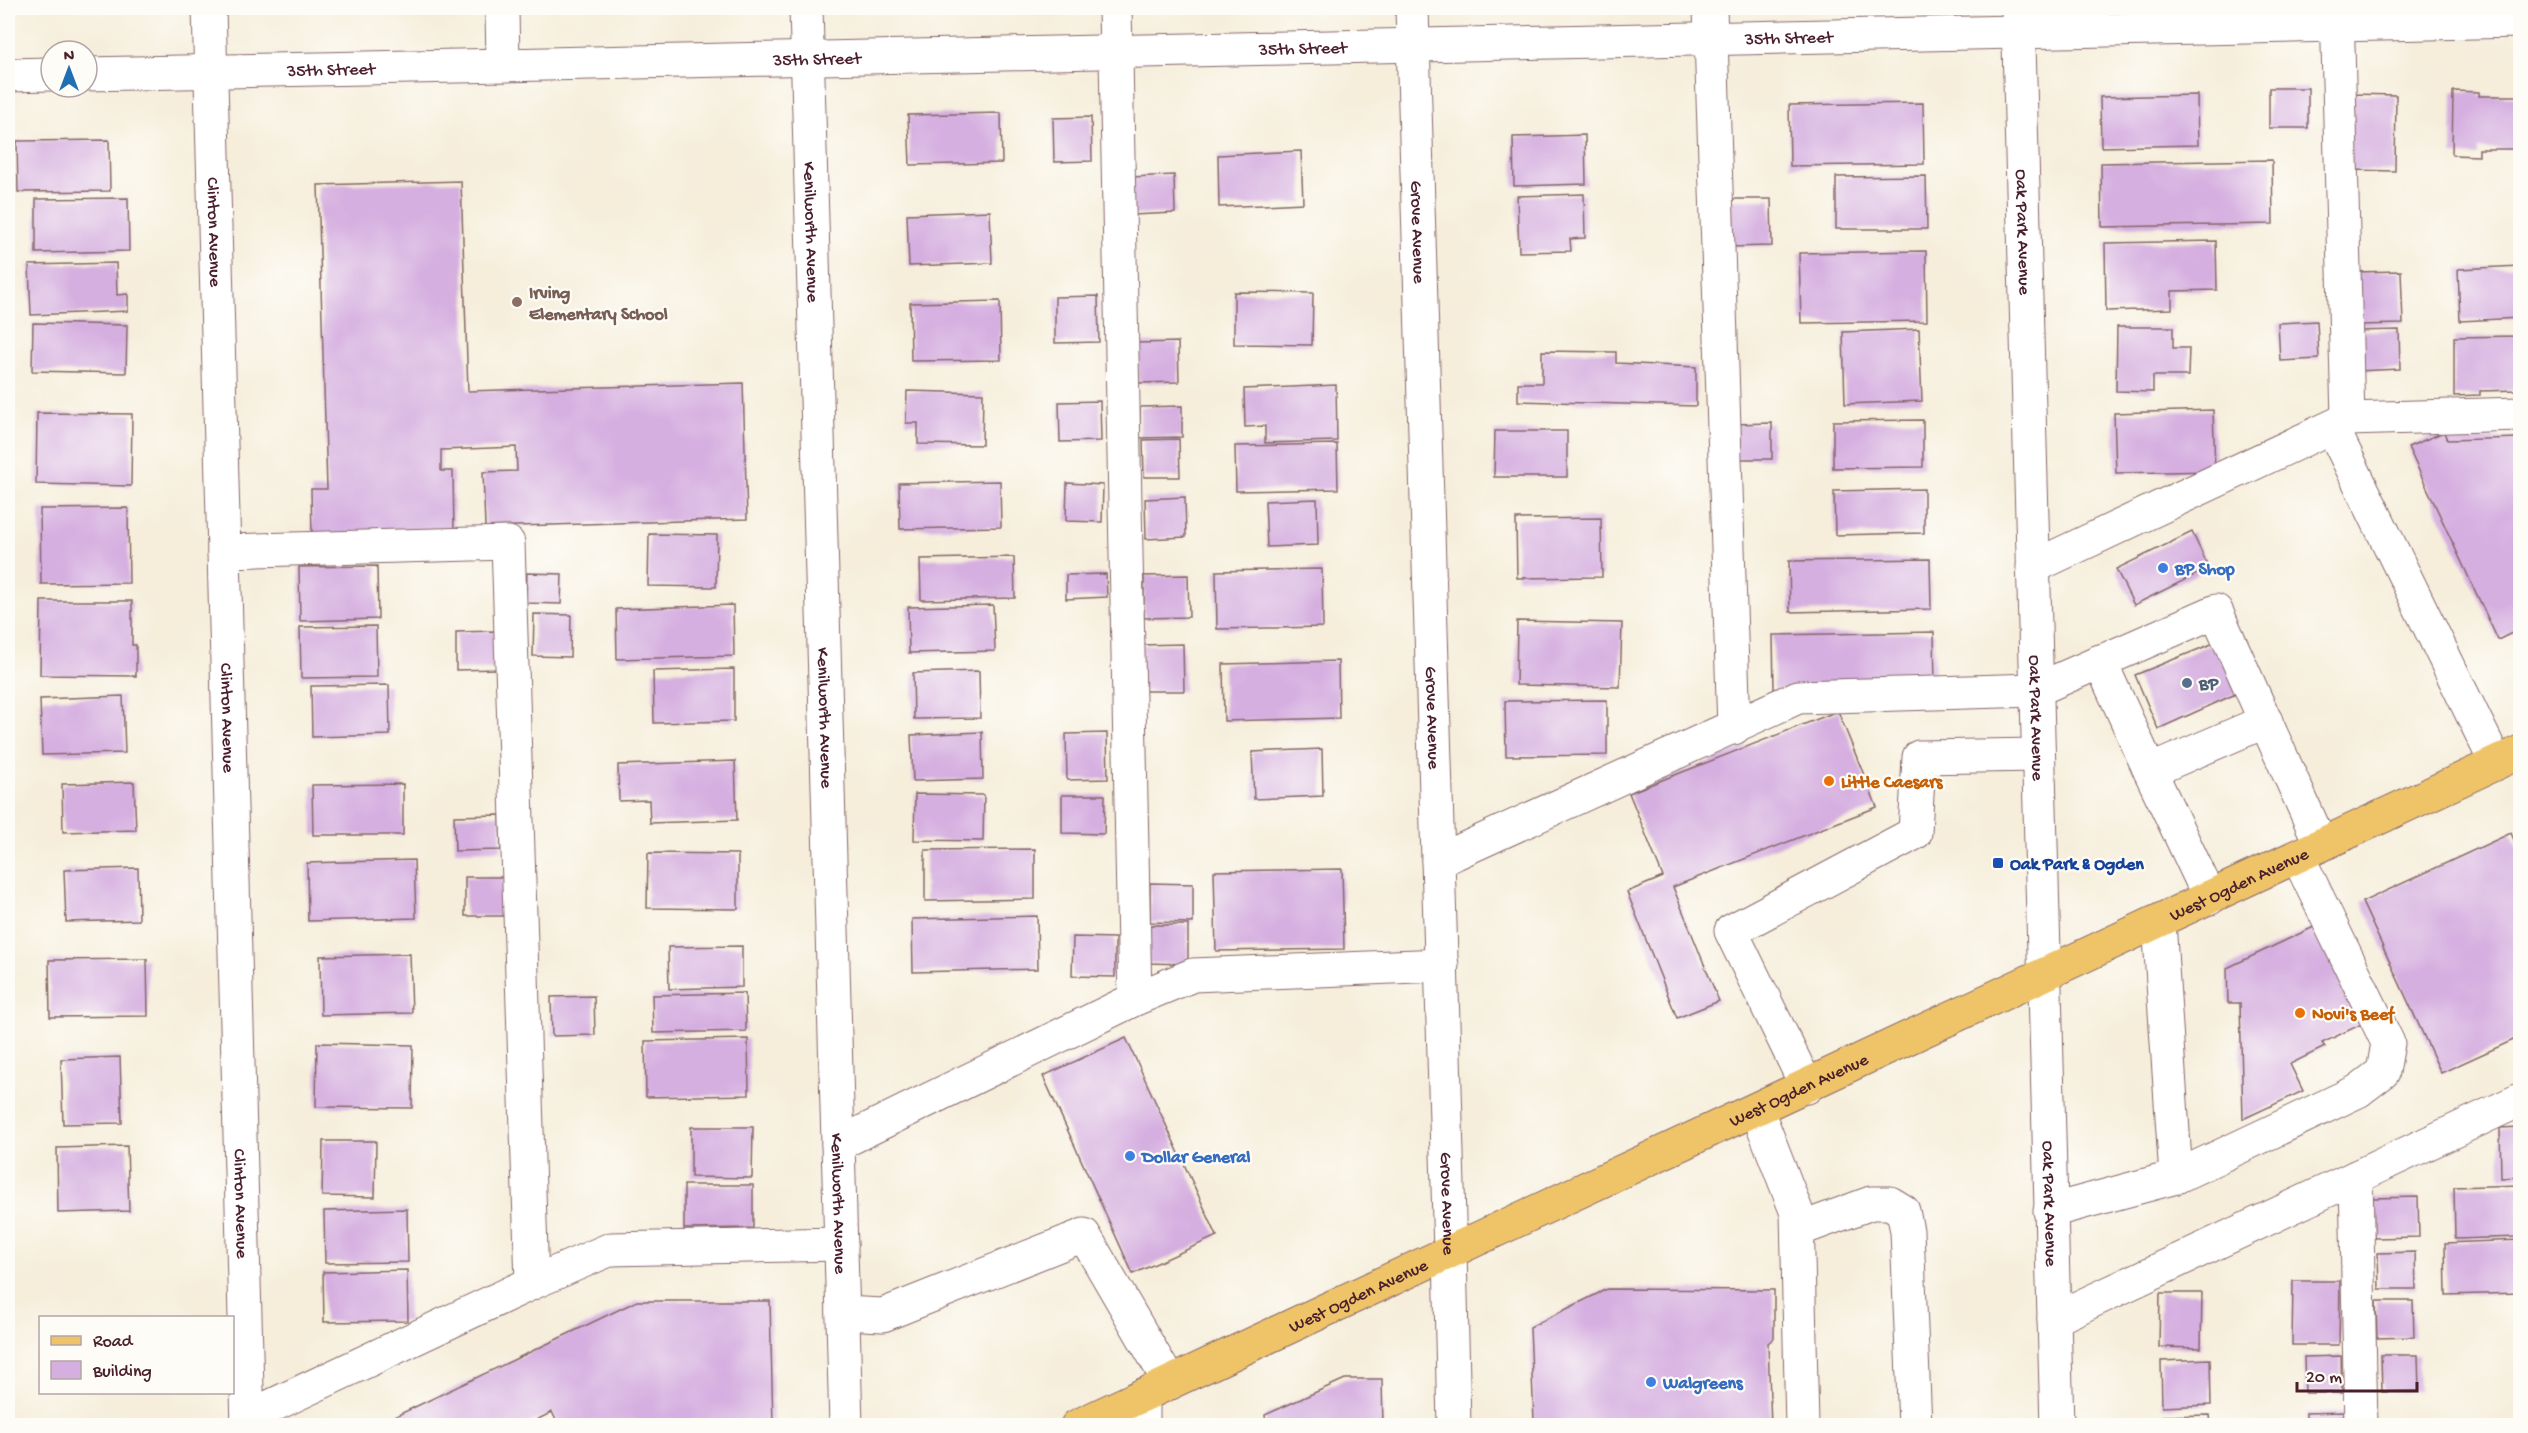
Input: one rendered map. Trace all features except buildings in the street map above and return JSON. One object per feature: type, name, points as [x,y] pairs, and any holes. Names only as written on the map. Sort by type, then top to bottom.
[{"type":"main road","name":"West Ogden Avenue","points":[[1086,1424],[1152,1401],[1450,1252],[2508,758]]},
{"type":"street","name":"Clinton Avenue","points":[[209,8],[248,1421]]},
{"type":"street","points":[[502,8],[503,65]]},
{"type":"street","name":"Kenilworth Avenue","points":[[806,8],[846,1425]]},
{"type":"street","points":[[1115,8],[1135,999]]},
{"type":"street","name":"Grove Avenue","points":[[1412,8],[1454,1425]]},
{"type":"street","name":"35th Street","points":[[99,74],[1413,46],[1711,23],[2337,16],[2520,21]]},
{"type":"street","points":[[2337,16],[2340,423],[2508,758]]},
{"type":"street","name":"Oak Park Avenue","points":[[2019,20],[2057,1425]]},
{"type":"street","points":[[1711,23],[1734,728]]},
{"type":"street","points":[[8,75],[39,74]]},
{"type":"street","points":[[2033,567],[2340,423],[2520,414]]},
{"type":"street","points":[[224,550],[508,543],[531,1283]]},
{"type":"street","points":[[1438,861],[1798,697],[2036,690],[2216,610],[2266,721],[2310,851],[2388,1042],[2383,1072],[2358,1090],[2176,1177],[2050,1210]]},
{"type":"street","points":[[2100,661],[2210,898]]},
{"type":"street","points":[[2150,771],[2266,721]]},
{"type":"street","points":[[1806,1087],[1731,931],[1915,833],[1919,757],[2038,755]]},
{"type":"street","points":[[2158,922],[2176,1177]]},
{"type":"street","points":[[838,1144],[1135,999],[1193,975],[1442,964]]},
{"type":"street","points":[[2054,1318],[2520,1100]]},
{"type":"street","points":[[1757,1110],[1797,1213],[1802,1425]]},
{"type":"street","points":[[2356,1177],[2361,1425]]},
{"type":"street","points":[[1798,1230],[1871,1203],[1890,1203],[1903,1211],[1907,1231],[1915,1425]]},
{"type":"street","points":[[843,1312],[883,1315],[1084,1235],[1152,1401]]},
{"type":"street","points":[[248,1421],[531,1283],[611,1249],[841,1244]]},
{"type":"place","name":"Irving Elementary School","points":[[517,302]]},
{"type":"place","name":"BP Shop","points":[[2163,568]]},
{"type":"place","name":"BP","points":[[2187,683]]},
{"type":"place","name":"Little Caesars","points":[[1829,781]]},
{"type":"place","name":"Oak Park & Ogden","points":[[1998,863]]},
{"type":"place","name":"Novi's Beef","points":[[2300,1013]]},
{"type":"place","name":"Dollar General","points":[[1130,1156]]},
{"type":"place","name":"Walgreens","points":[[1651,1382]]}]
